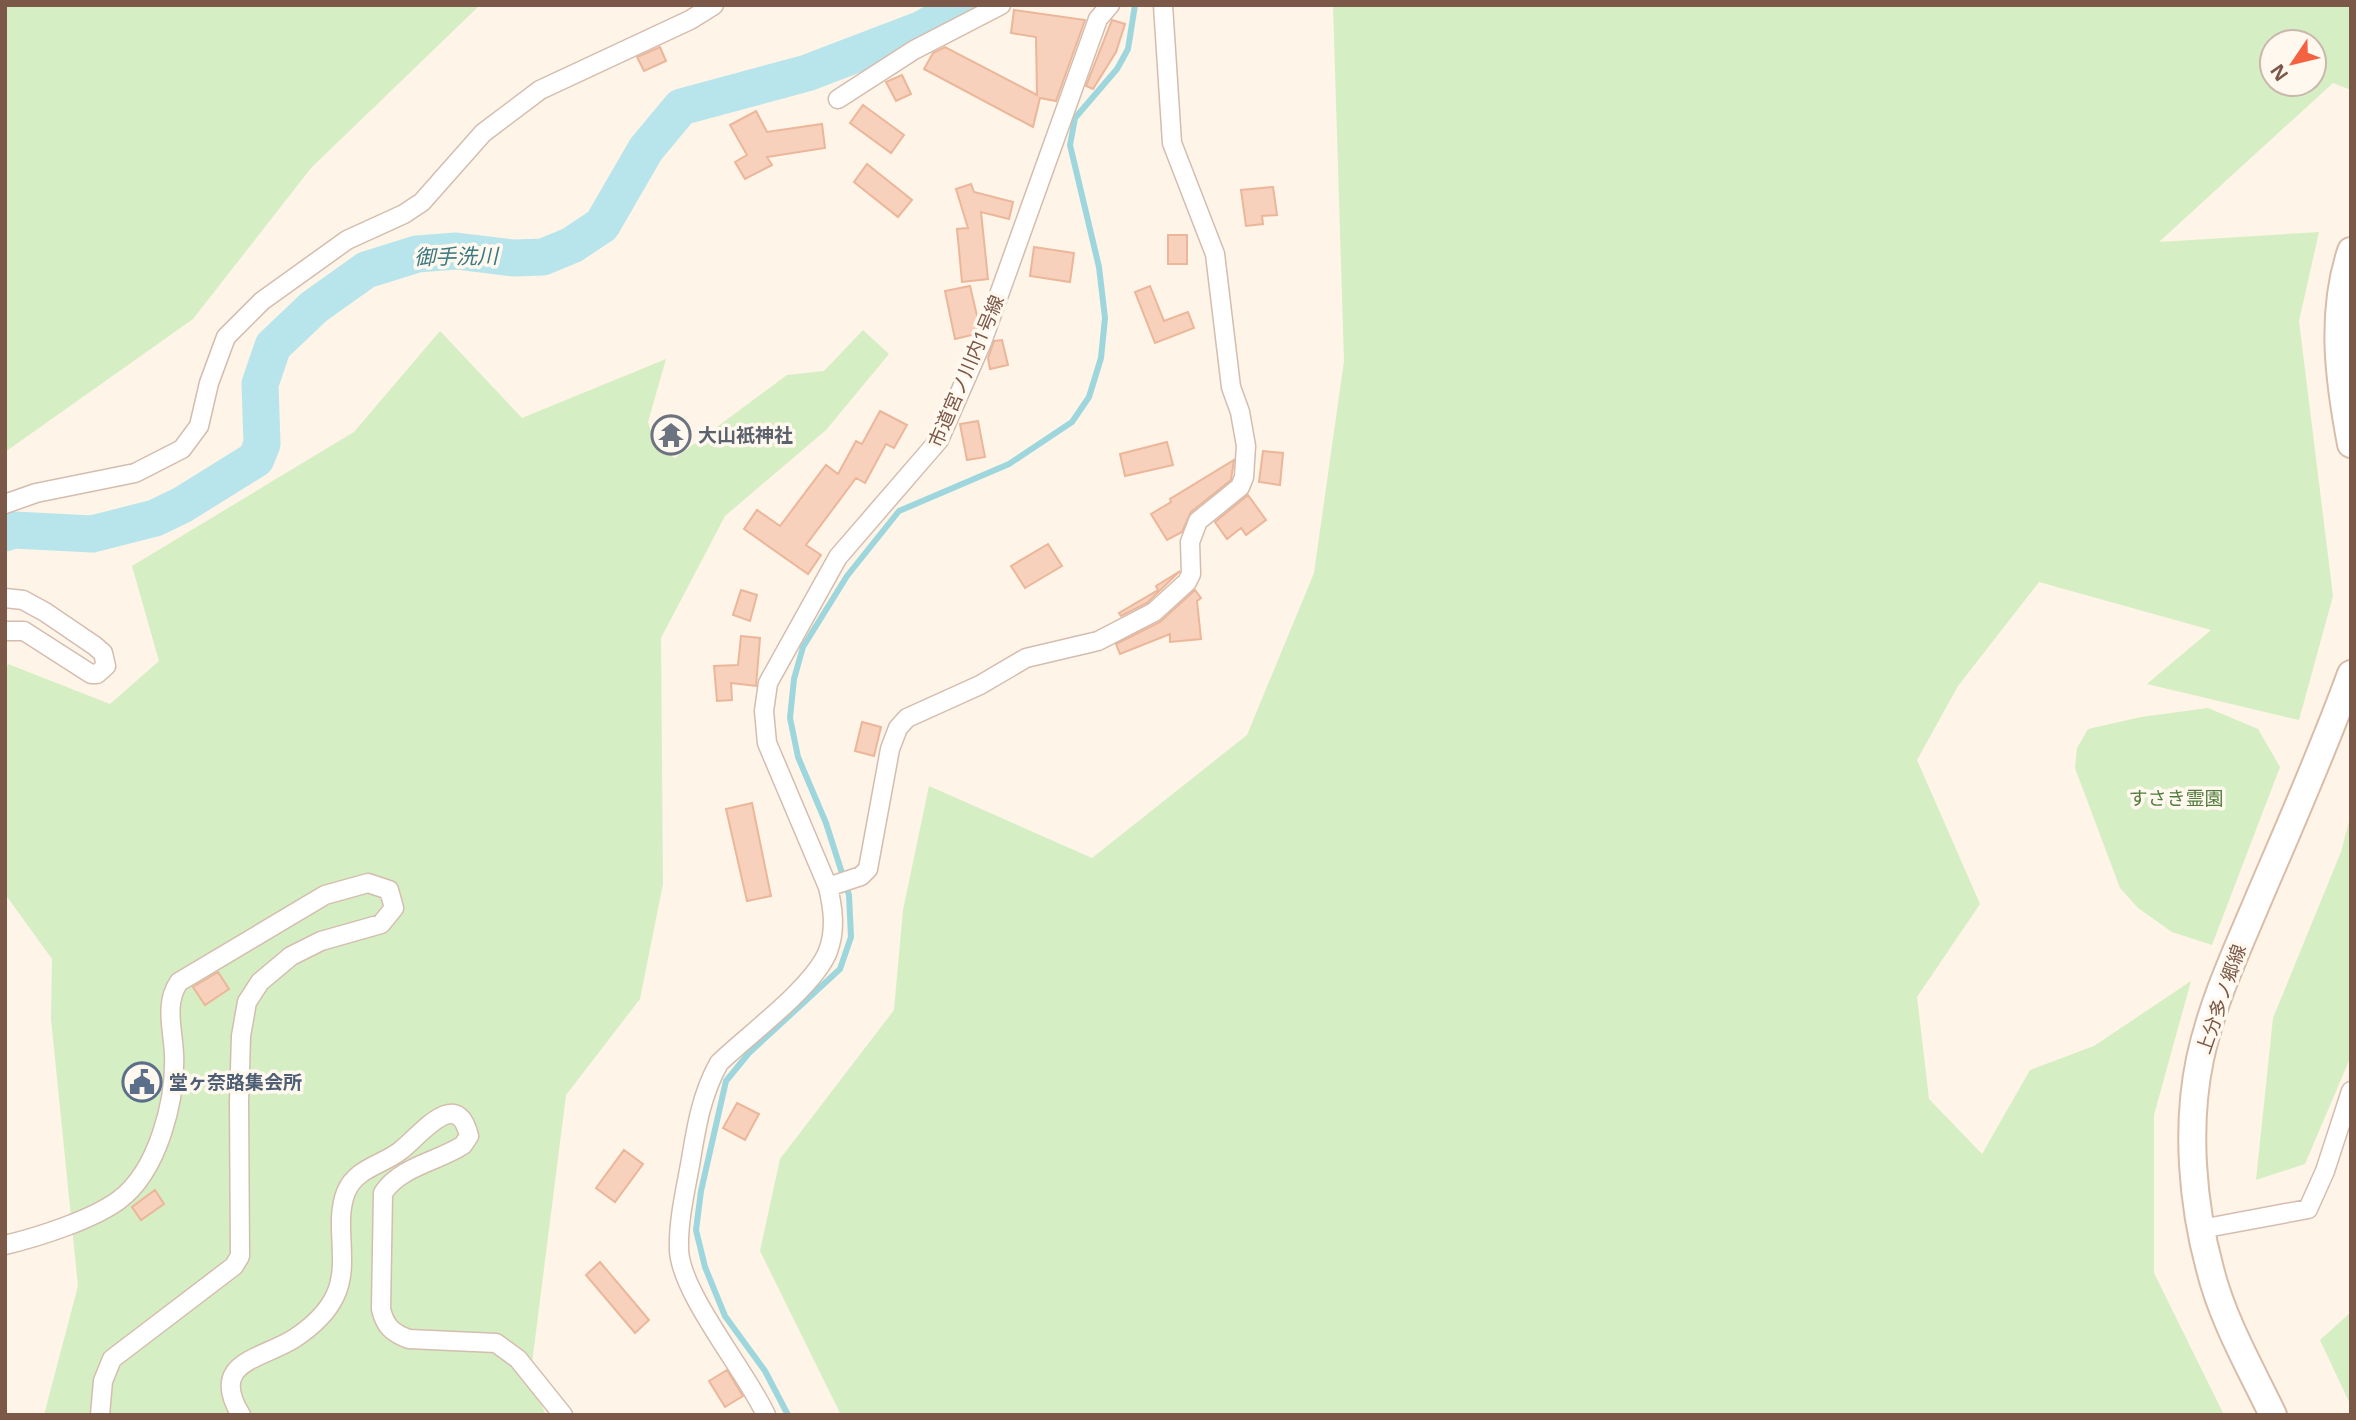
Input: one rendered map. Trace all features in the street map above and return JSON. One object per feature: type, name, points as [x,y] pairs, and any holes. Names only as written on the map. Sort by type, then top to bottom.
[{"type":"main road","points":[[2351,251],[2340,290],[2338,345],[2351,444]]},
{"type":"main road","name":"上分多ノ郷線","points":[[2273,1415],[2234,1338],[2210,1270],[2201,1228],[2193,1129],[2200,1060],[2223,982],[2332,726],[2351,674]]},
{"type":"street","points":[[5,504],[36,493],[135,473],[182,449],[199,426],[209,383],[226,337],[262,301],[347,240],[404,214],[422,202],[484,133],[540,90],[690,20],[714,5]]},
{"type":"street","points":[[838,99],[914,50],[979,13],[1001,5]]},
{"type":"street","name":"市道宮ノ川内1号線","points":[[766,1415],[704,1311],[683,1268],[679,1251],[681,1215],[702,1099],[709,1081],[719,1063],[807,981],[824,960],[833,925],[831,886],[767,743],[764,711],[768,683],[838,557],[939,440],[982,342],[1098,19],[1110,5]]},
{"type":"street","points":[[831,886],[852,879],[868,869],[873,858],[885,770],[898,728],[907,718],[980,685],[1026,658],[1098,641],[1154,612],[1187,582],[1191,574],[1190,542],[1198,521],[1240,486],[1244,477],[1245,446],[1240,412],[1231,387],[1215,254],[1172,143],[1163,5]]},
{"type":"street","points":[[5,598],[23,600],[45,612],[103,653],[106,666],[97,674],[91,674],[24,631],[5,631]]},
{"type":"street","points":[[5,1245],[103,1209],[119,1200],[141,1174],[155,1148],[174,1088],[170,1001],[179,982],[325,895],[368,883],[388,890],[394,908],[381,924],[321,942],[291,956],[260,982],[247,1002],[241,1036],[240,1256],[234,1266],[112,1359],[103,1381],[100,1415]]},
{"type":"street","points":[[2201,1228],[2308,1209],[2325,1171],[2351,1091]]},
{"type":"street","points":[[242,1415],[230,1397],[230,1383],[238,1366],[293,1339],[325,1312],[335,1296],[342,1272],[343,1204],[347,1189],[358,1175],[401,1151],[441,1116],[451,1114],[459,1115],[466,1124],[469,1136],[463,1145],[402,1174],[390,1182],[383,1193],[383,1320],[397,1335],[409,1339],[496,1343],[518,1359],[563,1415]]},
{"type":"green space","points":[[5,5],[480,5],[311,168],[193,319],[5,452]]},
{"type":"green space","points":[[1333,5],[2351,5],[2351,90],[2333,83],[2328,88],[2328,28],[2258,28],[2258,98],[2317,98],[2159,242],[2319,232],[2299,321],[2333,596],[2299,720],[2147,684],[2211,630],[2039,582],[1958,686],[1917,760],[1980,904],[1917,997],[1929,1099],[1982,1154],[2030,1070],[2094,1046],[2191,981],[2154,1115],[2154,1273],[2224,1415],[841,1415],[760,1251],[780,1159],[894,1010],[903,910],[929,786],[1092,858],[1247,735],[1314,573],[1344,361]]},
{"type":"green space","points":[[863,330],[889,354],[826,430],[725,516],[661,638],[663,884],[640,999],[566,1095],[530,1379],[546,1415],[44,1415],[78,1286],[51,1019],[52,959],[5,894],[5,671],[8,664],[110,704],[159,661],[132,566],[354,432],[440,331],[522,418],[666,359],[648,422],[656,448],[675,458],[787,375],[824,371]]},
{"type":"green space","name":"すさき霊園","points":[[2208,708],[2258,729],[2280,767],[2212,945],[2172,932],[2138,908],[2120,888],[2075,768],[2077,748],[2088,729],[2141,717]]},
{"type":"green space","points":[[2351,814],[2351,1056],[2305,1164],[2256,1180],[2273,1018],[2341,852]]},
{"type":"green space","points":[[2351,1312],[2351,1406],[2320,1340]]},
{"type":"building","points":[[1014,10],[1085,20],[1056,101],[1040,98],[1033,127],[924,69],[933,53],[945,47],[1037,95],[1036,37],[1011,33]]},
{"type":"building","points":[[1112,20],[1125,24],[1116,52],[1093,89],[1086,86]]},
{"type":"building","points":[[660,47],[666,61],[644,71],[637,57]]},
{"type":"building","points":[[902,75],[911,94],[896,101],[886,82]]},
{"type":"building","points":[[863,105],[904,135],[891,153],[850,123]]},
{"type":"building","points":[[756,111],[767,132],[822,124],[825,148],[767,157],[772,165],[745,179],[735,162],[747,155],[730,125]]},
{"type":"building","points":[[867,164],[912,200],[898,217],[854,182]]},
{"type":"building","points":[[971,184],[974,192],[1013,202],[1009,219],[981,212],[988,279],[962,282],[957,229],[968,228],[956,189]]},
{"type":"building","points":[[1273,187],[1277,215],[1262,216],[1263,224],[1246,226],[1241,190]]},
{"type":"building","points":[[1168,235],[1187,235],[1187,264],[1168,264]]},
{"type":"building","points":[[1034,247],[1074,253],[1070,282],[1030,276]]},
{"type":"building","points":[[970,286],[978,320],[972,335],[955,339],[945,291]]},
{"type":"building","points":[[1150,286],[1164,321],[1188,312],[1194,328],[1155,343],[1135,292]]},
{"type":"building","points":[[1002,340],[1008,365],[990,369],[988,358],[994,341]]},
{"type":"building","points":[[880,411],[907,425],[894,448],[886,444],[865,483],[856,478],[806,545],[821,555],[808,574],[744,529],[757,510],[780,526],[826,465],[838,474],[856,441],[862,444]]},
{"type":"building","points":[[978,421],[985,457],[967,460],[960,424]]},
{"type":"building","points":[[1167,442],[1173,465],[1125,476],[1120,454]]},
{"type":"building","points":[[1263,451],[1283,453],[1280,485],[1259,482]]},
{"type":"building","points":[[1234,460],[1231,480],[1191,512],[1182,532],[1167,540],[1151,514],[1171,502],[1170,499]]},
{"type":"building","points":[[1248,495],[1266,520],[1246,535],[1241,528],[1227,539],[1215,522]]},
{"type":"building","points":[[1048,544],[1062,566],[1025,588],[1011,566]]},
{"type":"building","points":[[1180,571],[1147,603],[1121,616],[1119,613],[1158,590],[1156,586]]},
{"type":"building","points":[[741,590],[757,595],[750,621],[733,615]]},
{"type":"building","points":[[1195,590],[1201,598],[1197,601],[1201,639],[1170,642],[1170,634],[1120,654],[1116,644],[1160,622]]},
{"type":"building","points":[[741,636],[760,638],[756,686],[731,683],[732,700],[717,701],[714,666],[738,665]]},
{"type":"building","points":[[862,722],[881,727],[874,756],[855,751]]},
{"type":"building","points":[[752,803],[771,896],[747,901],[726,809]]},
{"type":"building","points":[[218,972],[229,989],[205,1005],[193,987]]},
{"type":"building","points":[[737,1103],[759,1114],[745,1140],[723,1128]]},
{"type":"building","points":[[624,1150],[643,1164],[615,1202],[596,1188]]},
{"type":"building","points":[[155,1190],[164,1204],[141,1220],[132,1207]]},
{"type":"building","points":[[600,1262],[649,1320],[635,1333],[586,1275]]},
{"type":"building","points":[[727,1370],[743,1396],[725,1407],[709,1381]]},
{"type":"waterway","name":"御手洗川","points":[[5,533],[14,530],[92,534],[155,518],[182,505],[256,459],[262,444],[260,384],[273,346],[314,307],[366,270],[417,254],[456,251],[514,258],[543,257],[572,245],[602,225],[646,149],[681,107],[807,73],[922,29],[964,5]]},
{"type":"waterway","points":[[788,1415],[765,1371],[725,1316],[705,1267],[696,1230],[701,1191],[726,1081],[749,1053],[840,969],[851,937],[849,895],[826,823],[798,757],[790,718],[794,679],[803,647],[847,576],[899,511],[1009,464],[1072,422],[1089,397],[1101,358],[1105,318],[1099,267],[1070,145],[1075,118],[1117,69],[1128,49],[1135,5]]},
{"type":"place","name":"大山衹神社","points":[[671,435]]},
{"type":"place","name":"堂ヶ奈路集会所","points":[[142,1082]]}]
